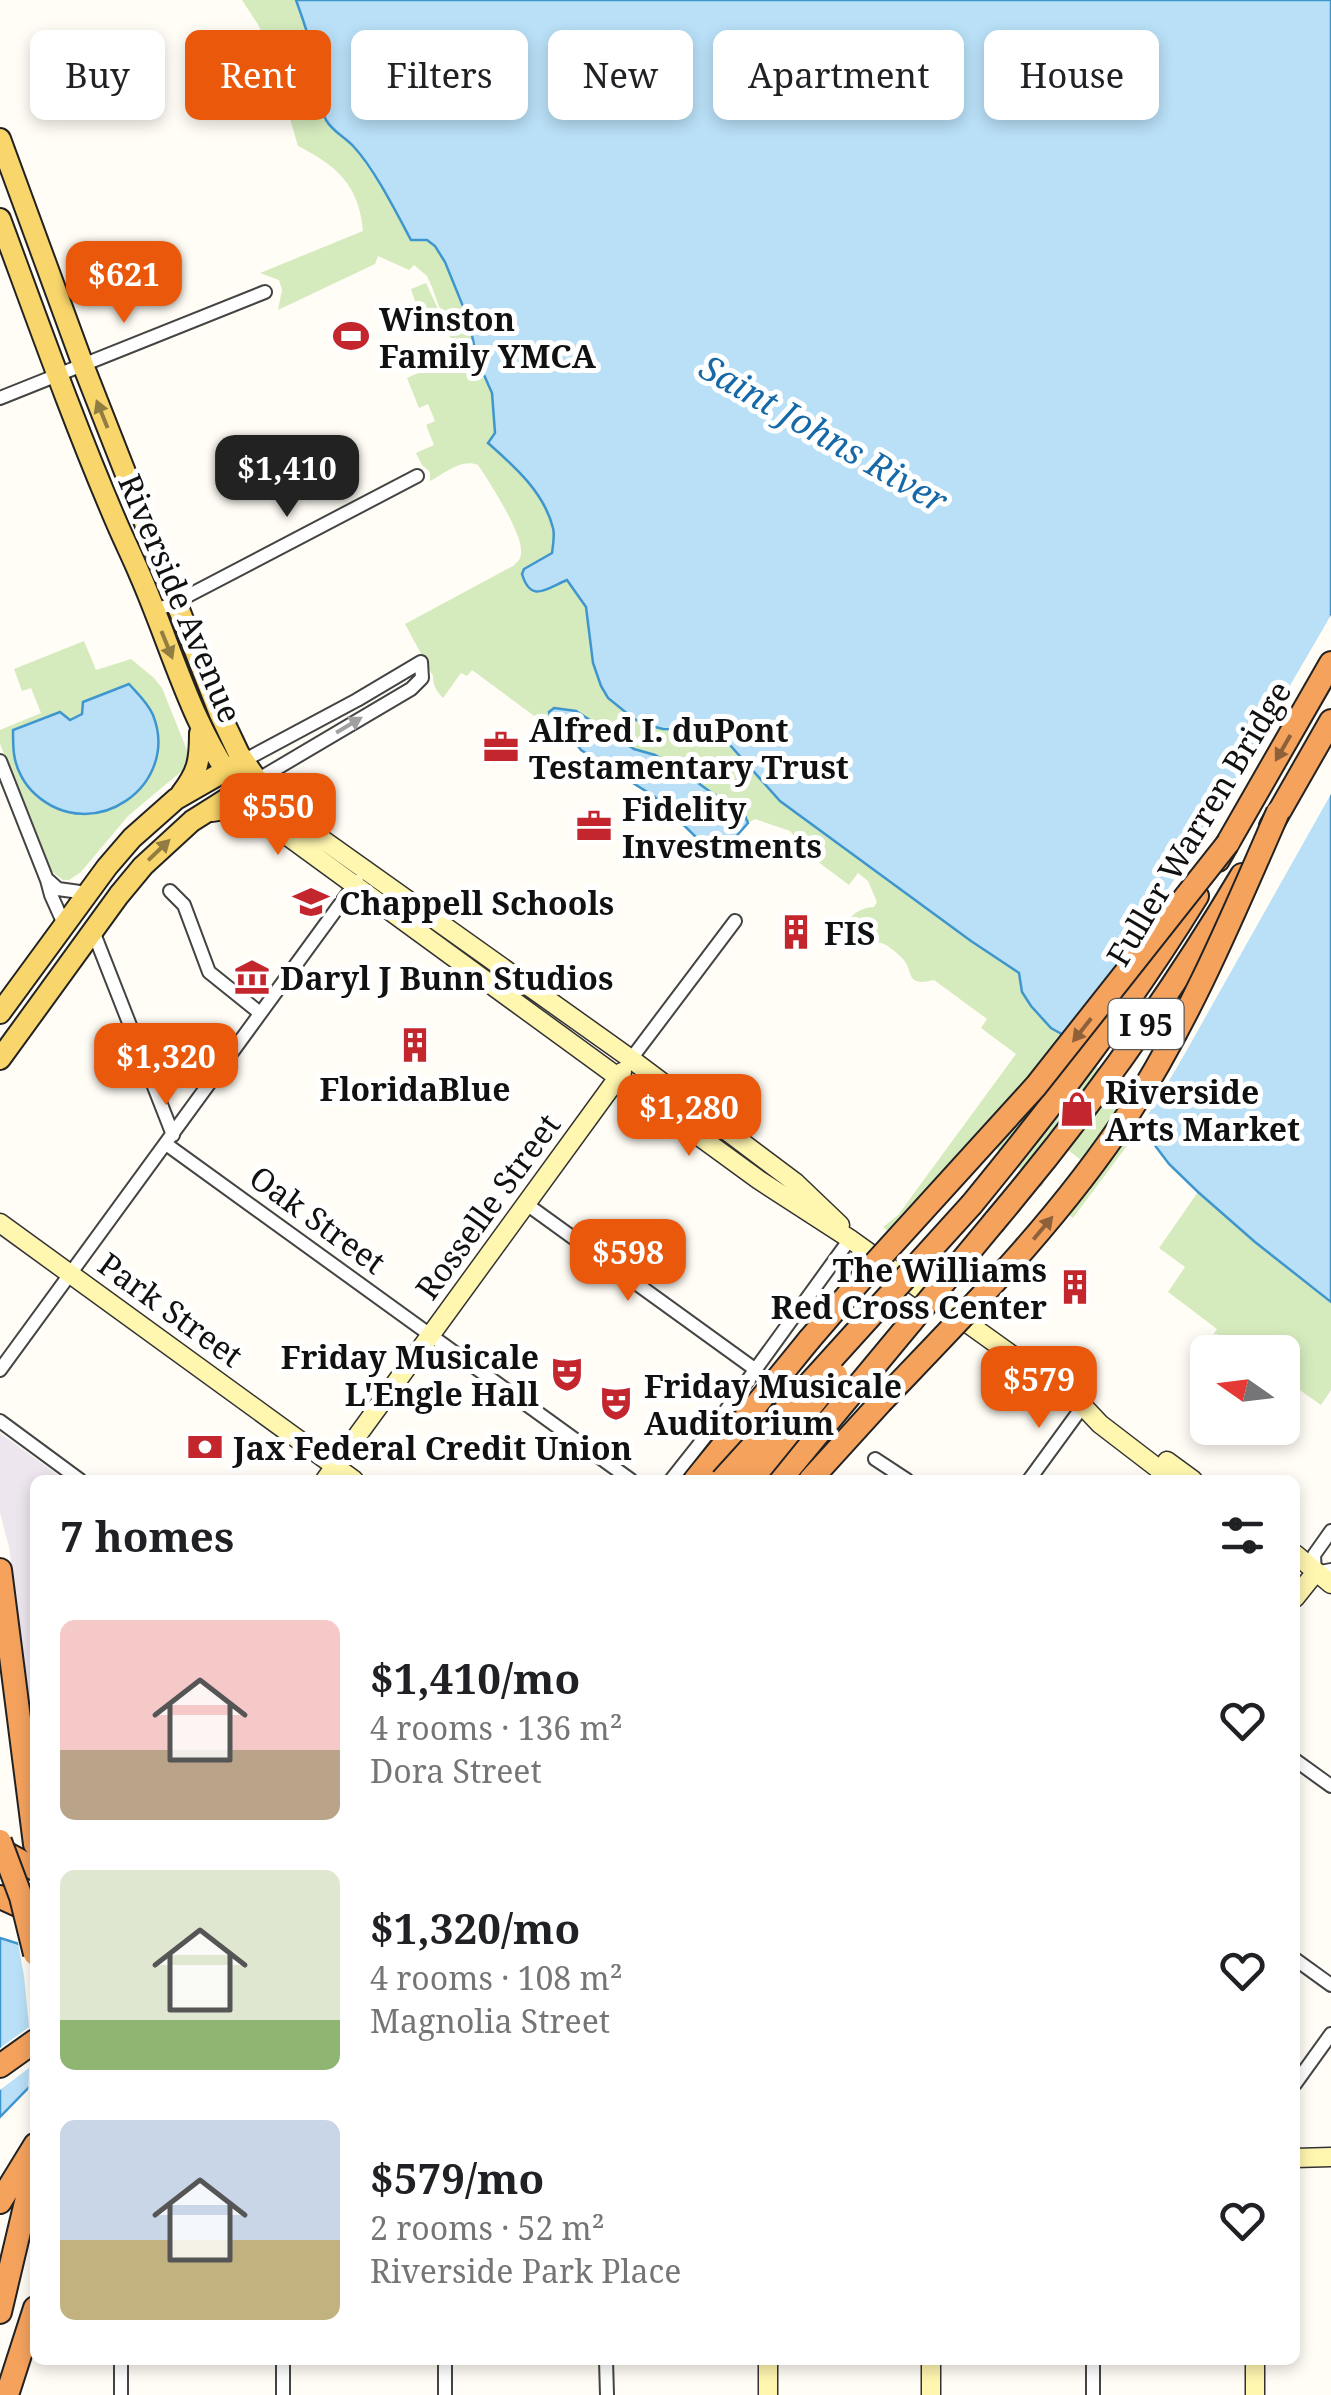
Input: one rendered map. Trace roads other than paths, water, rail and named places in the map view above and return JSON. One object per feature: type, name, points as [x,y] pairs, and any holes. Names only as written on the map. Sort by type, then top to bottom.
[{"type":"highway","name":"Fuller Warren Bridge","points":[[972,1204],[1043,1117],[1166,944],[1331,663]]},
{"type":"highway","name":"Fuller Warren Bridge","points":[[786,1475],[1049,1155],[1131,1046],[1199,945],[1331,720]]},
{"type":"highway","points":[[815,1475],[1040,1232],[1123,1121],[1198,992],[1278,812]]},
{"type":"highway","points":[[699,1475],[877,1261],[1036,1086],[1228,843]]},
{"type":"highway","points":[[727,1475],[972,1204]]},
{"type":"highway","name":"I 95","points":[[755,1475],[972,1204]]},
{"type":"highway","points":[[0,1570],[30,1805]]},
{"type":"highway","points":[[0,1842],[30,1934]]},
{"type":"highway","points":[[0,1850],[30,1869]]},
{"type":"highway","points":[[0,1861],[30,1870]]},
{"type":"highway","points":[[0,1898],[30,1911]]},
{"type":"highway","points":[[0,1914],[30,1923]]},
{"type":"highway","points":[[0,2202],[30,2153]]},
{"type":"highway","points":[[2,2305],[30,2185]]},
{"type":"highway","points":[[7,2395],[30,2324]]},
{"type":"main road","name":"Riverside Avenue","points":[[2,151],[220,714],[234,766]]},
{"type":"main road","name":"Riverside Avenue","points":[[0,218],[58,375],[200,727],[248,785],[264,816],[510,975],[631,1059],[805,1191],[850,1238]]},
{"type":"main road","points":[[176,800],[198,765],[200,727]]},
{"type":"main road","points":[[0,1013],[132,838],[176,800],[234,766]]},
{"type":"main road","name":"Riverside Avenue","points":[[248,785],[299,823],[476,974],[766,1185],[850,1238],[1083,1406],[1100,1424],[1166,1475]]},
{"type":"main road","points":[[0,1059],[149,859],[178,832],[248,785]]},
{"type":"main road","points":[[205,812],[231,808],[264,816]]},
{"type":"main road","points":[[476,974],[510,975]]},
{"type":"main road","name":"Rosselle Street","points":[[330,1473],[631,1059]]},
{"type":"main road","name":"Park Street","points":[[0,1223],[330,1473]]},
{"type":"main road","name":"Riverside Avenue","points":[[1083,1406],[1105,1416],[1186,1475]]},
{"type":"main road","points":[[1300,1557],[1323,1571],[1331,1584]]},
{"type":"main road","points":[[1300,1593],[1323,1571]]},
{"type":"main road","points":[[1300,2158],[1331,2157]]},
{"type":"main road","points":[[768,2365],[768,2395]]},
{"type":"main road","points":[[931,2365],[931,2395]]},
{"type":"main road","points":[[1255,2365],[1255,2395]]},
{"type":"street","points":[[0,398],[265,292]]},
{"type":"street","points":[[154,611],[418,476]]},
{"type":"street","points":[[234,766],[421,662],[422,678],[411,689],[248,785]]},
{"type":"street","points":[[0,761],[64,924]]},
{"type":"street","points":[[0,1370],[359,878]]},
{"type":"street","points":[[48,880],[58,889],[87,893]]},
{"type":"street","points":[[170,891],[184,905],[210,972],[260,1013]]},
{"type":"street","name":"Rosselle Street","points":[[631,1059],[734,921]]},
{"type":"street","points":[[93,931],[170,1140]]},
{"type":"street","name":"Oak Street","points":[[170,1140],[624,1475]]},
{"type":"street","points":[[525,1203],[756,1370]]},
{"type":"street","points":[[675,1475],[850,1238]]},
{"type":"street","points":[[1033,1475],[1083,1406]]},
{"type":"street","points":[[0,1421],[73,1475]]},
{"type":"street","points":[[875,1459],[899,1475]]},
{"type":"street","points":[[1323,1571],[1314,1555],[1331,1531]]},
{"type":"street","points":[[1300,1764],[1331,1786]]},
{"type":"street","points":[[1300,1963],[1331,1985]]},
{"type":"street","points":[[1300,2077],[1331,2034]]},
{"type":"street","points":[[120,2395],[121,2365]]},
{"type":"street","points":[[282,2365],[283,2395]]},
{"type":"street","points":[[445,2365],[445,2395]]},
{"type":"street","points":[[606,2365],[607,2395]]},
{"type":"street","points":[[1093,2365],[1093,2395]]},
{"type":"water","name":"Saint Johns River","points":[[296,0],[1331,0],[1331,1302],[1255,1242],[1169,1164],[1141,1127],[1148,1098],[1051,1028],[1022,992],[1019,973],[780,801],[729,744],[694,730],[647,725],[608,698],[593,663],[586,607],[567,580],[535,591],[522,574],[552,553],[553,528],[535,491],[488,443],[495,433],[492,393],[445,262],[427,240],[411,240],[370,167],[326,120],[331,120],[331,30],[306,30]]},
{"type":"water","points":[[129,684],[151,711],[158,741],[155,764],[143,785],[126,801],[105,811],[82,814],[58,809],[35,794],[17,765],[13,730],[60,712],[70,720],[82,714],[83,702]]},
{"type":"water","points":[[554,708],[576,711],[634,749],[676,767],[743,811],[748,823],[733,840],[730,851],[704,845],[655,797],[581,750],[551,719],[549,712]]},
{"type":"water","points":[[0,1938],[30,1947],[30,2086],[0,2117]]},
{"type":"place","name":"Winston Family YMCA","points":[[351,336]]},
{"type":"place","name":"Alfred I. duPont Testamentary Trust","points":[[501,747]]},
{"type":"place","name":"Fidelity Investments","points":[[594,826]]},
{"type":"place","name":"Chappell Schools","points":[[311,902]]},
{"type":"place","name":"FIS","points":[[796,932]]},
{"type":"place","name":"Daryl J Bunn Studios","points":[[252,977]]},
{"type":"place","name":"FloridaBlue","points":[[415,1045]]},
{"type":"place","name":"Riverside Arts Market","points":[[1077,1109]]},
{"type":"place","name":"The Williams Red Cross Center","points":[[1075,1287]]},
{"type":"place","name":"Friday Musicale L'Engle Hall","points":[[567,1374]]},
{"type":"place","name":"Friday Musicale Auditorium","points":[[616,1403]]},
{"type":"place","name":"Jax Federal Credit Union","points":[[205,1447]]}]
